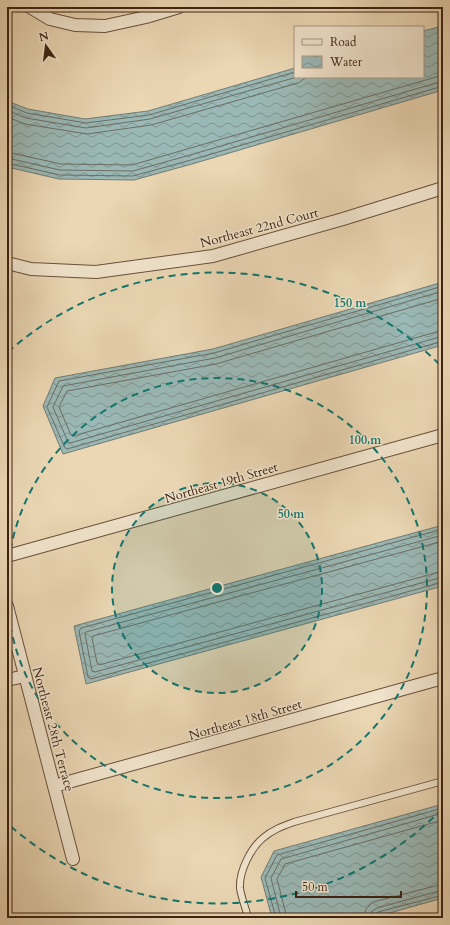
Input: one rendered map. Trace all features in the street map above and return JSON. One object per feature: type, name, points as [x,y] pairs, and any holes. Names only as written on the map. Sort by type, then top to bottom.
[{"type":"street","points":[[30,7],[50,19],[75,25],[105,26],[146,17],[179,7]]},
{"type":"street","name":"Northeast 22nd Court","points":[[7,263],[31,269],[96,272],[213,256],[343,219],[443,188]]},
{"type":"street","name":"Northeast 19th Street","points":[[7,556],[443,434]]},
{"type":"street","name":"Northeast 28th Terrace","points":[[7,606],[73,859]]},
{"type":"street","points":[[7,680],[25,676]]},
{"type":"street","name":"Northeast 18th Street","points":[[54,786],[443,678]]},
{"type":"lane","points":[[248,918],[240,888],[242,874],[250,854],[263,838],[276,829],[294,822],[443,781]]},
{"type":"water","points":[[443,26],[443,90],[134,180],[59,179],[7,167],[7,101],[28,109],[85,119],[148,111],[294,68],[294,78],[424,78],[424,31]]},
{"type":"water","points":[[443,282],[443,345],[63,454],[43,406],[55,378],[213,349]]},
{"type":"water","points":[[443,525],[443,586],[86,684],[74,626]]},
{"type":"water","points":[[443,804],[443,898],[372,918],[272,918],[261,877],[274,851]]}]
